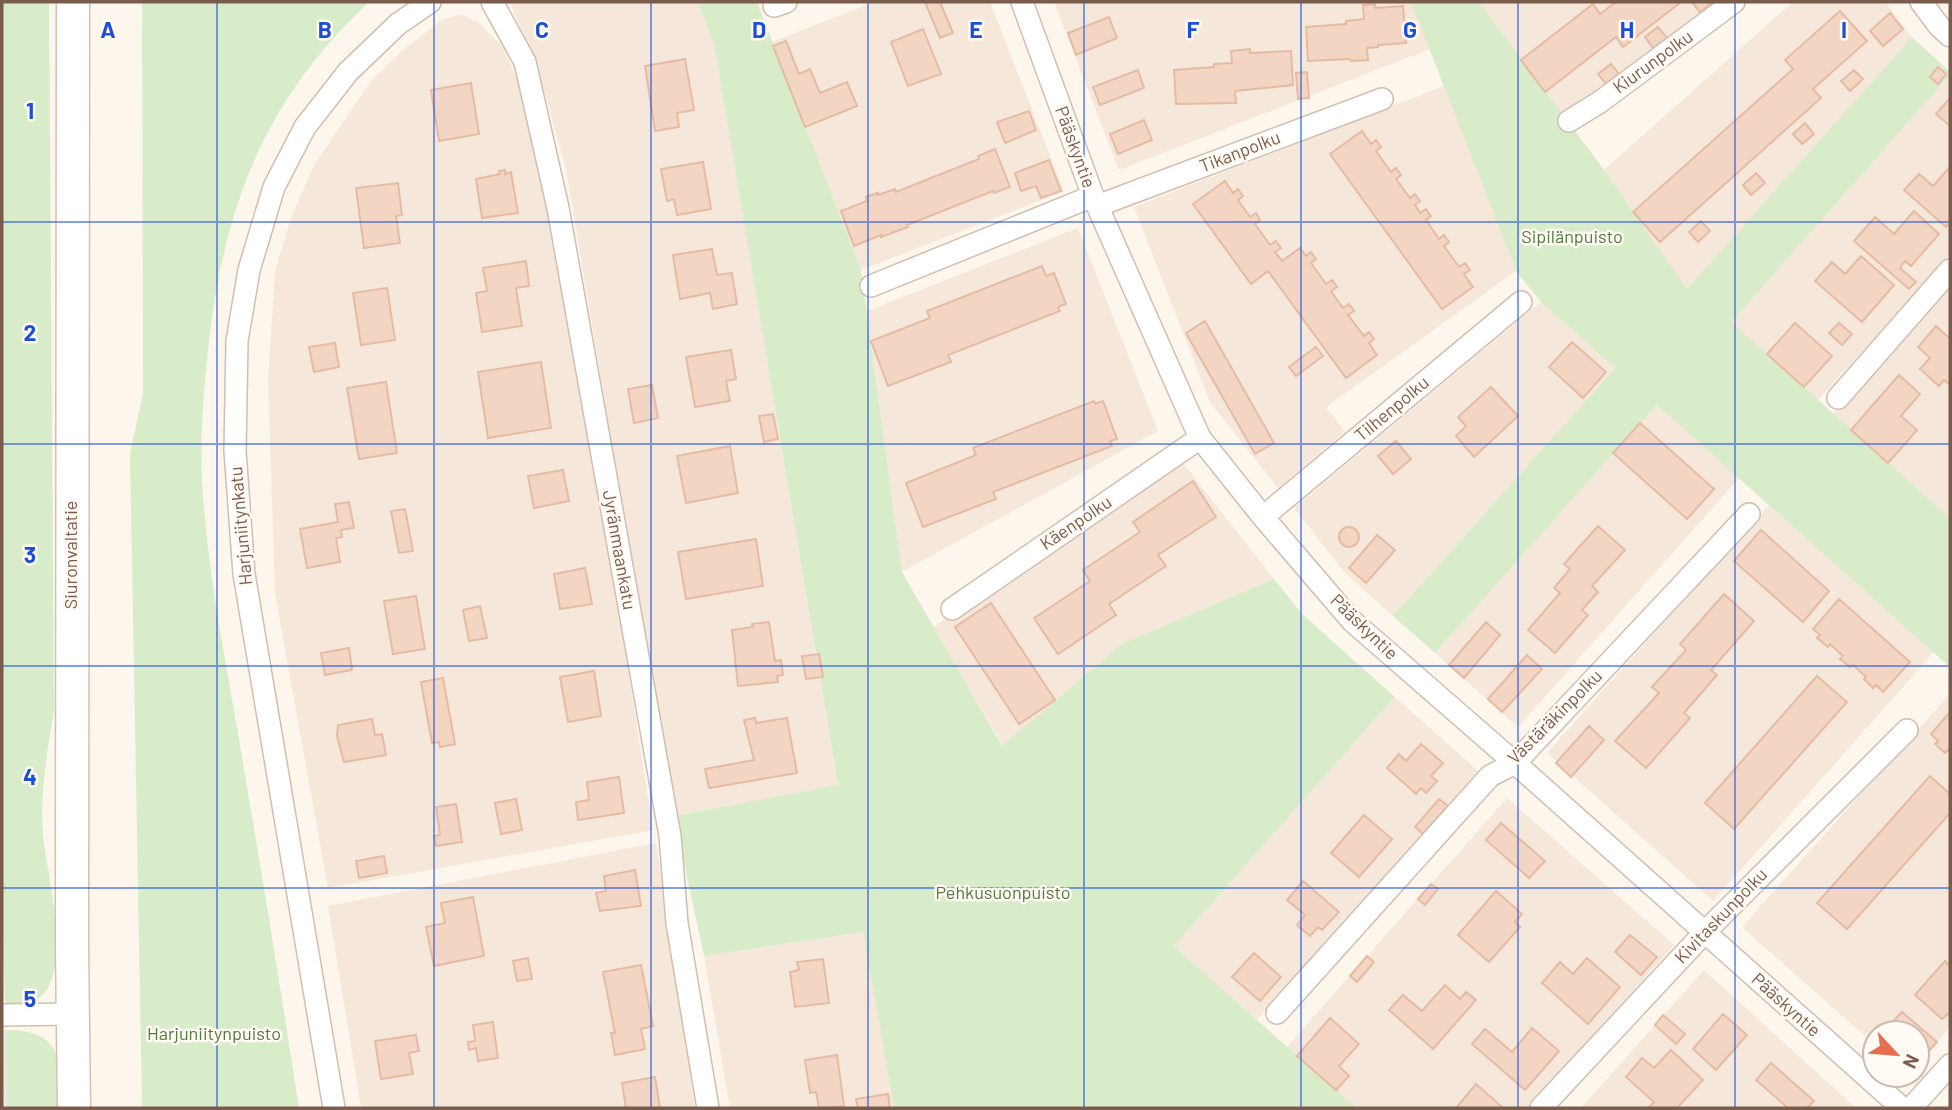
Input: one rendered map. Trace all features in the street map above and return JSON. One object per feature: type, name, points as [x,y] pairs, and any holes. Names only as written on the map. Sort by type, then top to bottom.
[{"type":"main road","name":"Siuronvaltatie","points":[[73,2],[74,1108]]},
{"type":"street","name":"Harjuniitynkatu","points":[[334,1108],[244,574],[235,451],[237,341],[249,270],[274,187],[305,127],[348,72],[398,24],[430,2]]},
{"type":"street","name":"Jyränmaankatu","points":[[492,2],[525,62],[558,208],[670,836],[677,923],[708,1108]]},
{"type":"street","name":"Pääskyntie","points":[[1022,2],[1095,201],[1200,438],[1352,621],[1902,1108]]},
{"type":"street","name":"Kiurunpolku","points":[[1569,121],[1600,102],[1734,2]]},
{"type":"street","points":[[1921,2],[1950,36]]},
{"type":"street","name":"Tikanpolku","points":[[871,286],[1095,201],[1382,99]]},
{"type":"street","points":[[1838,398],[1950,270]]},
{"type":"street","name":"Tilhenpolku","points":[[1263,517],[1521,302]]},
{"type":"street","name":"Käenpolku","points":[[952,609],[1200,438]]},
{"type":"street","name":"Västäräkinpolku","points":[[1277,1013],[1490,776],[1515,763],[1749,514]]},
{"type":"street","name":"Kivitaskunpolku","points":[[1541,1108],[1705,932],[1907,730]]},
{"type":"street","points":[[2,1015],[72,1014]]},
{"type":"street","points":[[1911,1108],[1950,1065]]},
{"type":"shaded area","points":[[510,2],[697,2],[714,43],[838,786],[674,816],[566,169],[544,90]]},
{"type":"shaded area","points":[[874,2],[990,2],[1064,191],[861,270],[772,42]]},
{"type":"shaded area","points":[[1054,2],[1411,2],[1430,49],[1119,170]]},
{"type":"shaded area","points":[[1479,2],[1720,2],[1566,120]]},
{"type":"shaded area","points":[[1793,2],[1885,2],[1912,37],[1687,290],[1604,170]]},
{"type":"shaded area","points":[[460,14],[478,22],[502,46],[518,81],[536,143],[612,567],[653,830],[328,888],[275,594],[268,379],[275,271],[291,218],[314,165],[371,81],[403,50],[442,20]]},
{"type":"shaded area","points":[[1950,75],[1950,254],[1818,400],[1730,322]]},
{"type":"shaded area","points":[[1444,86],[1516,271],[1326,407],[1345,432],[1278,488],[1210,402],[1134,207]]},
{"type":"shaded area","points":[[1078,228],[1158,431],[902,572],[867,311]]},
{"type":"shaded area","points":[[1950,282],[1950,518],[1832,414]]},
{"type":"shaded area","points":[[1541,302],[1615,368],[1393,616],[1345,573],[1294,508]]},
{"type":"shaded area","points":[[1657,405],[1739,478],[1518,727],[1435,653]]},
{"type":"shaded area","points":[[1182,462],[1274,579],[1123,643],[1003,746],[933,627]]},
{"type":"shaded area","points":[[1769,505],[1934,652],[1713,901],[1547,753]]},
{"type":"shaded area","points":[[1950,694],[1950,1027],[1931,1049],[1931,1019],[1861,1019],[1861,1033],[1742,927]]},
{"type":"shaded area","points":[[1395,697],[1478,771],[1257,1020],[1174,946]]},
{"type":"shaded area","points":[[1507,798],[1674,945],[1529,1108],[1356,1108],[1287,1047]]},
{"type":"shaded area","points":[[656,843],[695,1108],[361,1108],[328,906]]},
{"type":"shaded area","points":[[863,932],[894,1108],[730,1108],[704,956]]},
{"type":"shaded area","points":[[1704,970],[1856,1108],[1581,1108]]},
{"type":"shaded area","points":[[2,1030],[6,1030],[7,1108],[2,1108]]},
{"type":"green space","points":[[2,2],[49,2],[54,711],[45,772],[42,818],[56,928],[56,954],[53,977],[43,994],[27,1003],[5,1003],[2,890]]},
{"type":"green space","name":"Harjuniitynpuisto","points":[[142,2],[369,2],[333,38],[303,76],[277,115],[256,156],[239,198],[226,243],[209,341],[203,410],[202,480],[213,585],[299,1108],[142,1108],[130,453],[143,394]]},
{"type":"green space","name":"Pehkusuonpuisto","points":[[697,2],[757,2],[861,270],[902,572],[1002,746],[1123,643],[1274,579],[1302,614],[1395,697],[1174,946],[1356,1108],[894,1108],[863,932],[704,956],[674,816],[838,785],[714,43]]},
{"type":"green space","name":"Sipilänpuisto","points":[[1411,2],[1479,2],[1604,170],[1687,289],[1912,37],[1950,72],[1731,322],[1950,518],[1950,667],[1657,405],[1435,653],[1393,616],[1615,368],[1541,302],[1516,271]]},
{"type":"green space","points":[[6,1030],[25,1031],[39,1036],[55,1051],[59,1063],[61,1108],[7,1108]]},
{"type":"building","points":[[925,2],[940,2],[953,33],[940,38]]},
{"type":"building","points":[[1616,2],[1681,2],[1623,47],[1616,37],[1545,92],[1521,60],[1593,4],[1600,14]]},
{"type":"building","points":[[1692,2],[1713,2],[1700,12]]},
{"type":"building","points":[[1375,4],[1375,8],[1403,6],[1406,43],[1367,48],[1368,60],[1308,61],[1306,27],[1346,24],[1346,21],[1364,19],[1363,5]]},
{"type":"building","points":[[1840,11],[1867,41],[1813,89],[1821,98],[1660,242],[1633,212],[1793,69],[1785,60]]},
{"type":"building","points":[[1890,13],[1903,29],[1883,46],[1870,31]]},
{"type":"building","points":[[1109,17],[1117,38],[1076,55],[1068,33]]},
{"type":"building","points":[[1658,27],[1667,38],[1653,48],[1645,37]]},
{"type":"building","points":[[923,29],[941,74],[908,86],[891,42]]},
{"type":"building","points":[[786,41],[799,74],[810,69],[820,93],[847,82],[857,106],[805,127],[773,46]]},
{"type":"building","points":[[1250,49],[1250,53],[1291,51],[1293,85],[1235,91],[1236,103],[1176,104],[1174,70],[1232,63],[1231,51]]},
{"type":"building","points":[[685,59],[694,110],[677,113],[679,127],[655,131],[645,66]]},
{"type":"building","points":[[1611,64],[1619,74],[1606,84],[1598,74]]},
{"type":"building","points":[[1938,67],[1946,74],[1938,84],[1930,77]]},
{"type":"building","points":[[1138,70],[1144,88],[1100,105],[1093,87]]},
{"type":"building","points":[[1854,70],[1863,79],[1850,91],[1841,81]]},
{"type":"building","points":[[1307,72],[1309,98],[1298,99],[1296,73]]},
{"type":"building","points":[[471,83],[479,134],[439,141],[431,90]]},
{"type":"building","points":[[1950,98],[1950,126],[1936,114]]},
{"type":"building","points":[[1029,111],[1036,130],[1005,143],[997,122]]},
{"type":"building","points":[[1144,120],[1152,140],[1118,154],[1110,134]]},
{"type":"building","points":[[1805,123],[1814,134],[1802,144],[1793,134]]},
{"type":"building","points":[[1362,131],[1371,144],[1376,140],[1381,147],[1376,151],[1391,172],[1396,168],[1401,175],[1396,179],[1410,198],[1415,194],[1420,201],[1415,205],[1420,213],[1426,209],[1431,216],[1426,220],[1439,239],[1444,235],[1449,242],[1444,246],[1459,267],[1465,263],[1470,270],[1464,274],[1473,287],[1442,309],[1330,154]]},
{"type":"building","points":[[995,149],[1010,187],[994,193],[993,191],[907,225],[908,227],[854,246],[841,211],[867,201],[866,197],[895,189],[896,192],[979,159],[978,156]]},
{"type":"building","points":[[1049,160],[1061,191],[1041,198],[1036,186],[1021,191],[1015,173]]},
{"type":"building","points":[[703,162],[711,209],[677,215],[674,199],[667,201],[661,169]]},
{"type":"building","points":[[1950,167],[1950,222],[1946,227],[1904,190],[1919,174],[1933,186]]},
{"type":"building","points":[[505,170],[505,174],[511,172],[518,213],[482,218],[476,179],[500,174],[499,171]]},
{"type":"building","points":[[1756,173],[1765,183],[1751,195],[1743,185]]},
{"type":"building","points":[[1225,181],[1233,193],[1238,189],[1243,196],[1238,200],[1250,217],[1256,213],[1260,220],[1255,224],[1270,245],[1276,241],[1281,248],[1275,252],[1282,261],[1300,248],[1306,256],[1311,252],[1316,259],[1311,263],[1326,284],[1332,280],[1337,287],[1331,291],[1343,308],[1349,304],[1354,311],[1348,315],[1364,336],[1369,332],[1374,339],[1369,343],[1377,355],[1346,378],[1268,271],[1251,284],[1193,204]]},
{"type":"building","points":[[398,183],[402,215],[396,216],[400,243],[364,248],[356,188]]},
{"type":"building","points":[[1914,211],[1939,234],[1911,266],[1905,261],[1900,268],[1916,282],[1909,289],[1854,241],[1875,217],[1894,234]]},
{"type":"building","points":[[1701,221],[1710,231],[1698,242],[1689,232]]},
{"type":"building","points":[[712,249],[717,275],[732,273],[737,304],[713,309],[710,293],[680,299],[673,255]]},
{"type":"building","points":[[1861,256],[1894,285],[1862,322],[1815,281],[1832,262],[1845,274]]},
{"type":"building","points":[[526,261],[529,286],[516,288],[522,326],[482,332],[476,293],[487,291],[483,268]]},
{"type":"building","points":[[1042,266],[1046,276],[1054,273],[1066,304],[1058,307],[1060,311],[948,355],[951,362],[888,386],[871,341],[930,318],[927,311]]},
{"type":"building","points":[[387,288],[395,340],[361,345],[353,293]]},
{"type":"building","points":[[1205,321],[1274,443],[1255,454],[1186,333]]},
{"type":"building","points":[[1795,323],[1832,356],[1804,387],[1767,354]]},
{"type":"building","points":[[1839,323],[1852,334],[1842,345],[1829,333]]},
{"type":"building","points":[[1936,326],[1948,337],[1950,335],[1950,385],[1944,380],[1939,386],[1920,369],[1930,358],[1918,347]]},
{"type":"building","points":[[1572,342],[1606,372],[1583,398],[1549,367]]},
{"type":"building","points":[[335,343],[339,367],[314,372],[309,347]]},
{"type":"building","points":[[1316,347],[1323,356],[1296,376],[1289,367]]},
{"type":"building","points":[[731,350],[736,379],[726,381],[730,401],[695,407],[686,357]]},
{"type":"building","points":[[541,362],[551,428],[488,438],[478,372]]},
{"type":"building","points":[[1899,375],[1920,394],[1901,416],[1917,430],[1888,463],[1851,430]]},
{"type":"building","points":[[386,382],[397,453],[359,459],[347,388]]},
{"type":"building","points":[[652,385],[658,418],[634,423],[628,389]]},
{"type":"building","points":[[1491,387],[1518,416],[1474,457],[1456,436],[1466,426],[1458,417]]},
{"type":"building","points":[[1094,401],[1095,404],[1103,401],[1117,439],[1110,441],[1112,446],[993,492],[996,499],[923,527],[906,483],[976,455],[973,448]]},
{"type":"building","points":[[773,414],[778,439],[764,442],[759,416]]},
{"type":"building","points":[[1640,423],[1714,489],[1687,519],[1613,453]]},
{"type":"building","points":[[1396,441],[1411,459],[1393,474],[1378,456]]},
{"type":"building","points":[[730,446],[738,493],[686,503],[677,456]]},
{"type":"building","points":[[563,470],[569,501],[534,508],[528,476]]},
{"type":"building","points":[[1193,481],[1216,517],[1158,555],[1166,566],[1109,604],[1116,615],[1058,654],[1034,618],[1090,581],[1083,570],[1140,532],[1133,522]]},
{"type":"building","points":[[349,502],[354,528],[341,530],[342,537],[336,538],[340,562],[307,568],[300,529],[338,522],[335,504]]},
{"type":"building","points":[[405,509],[413,551],[399,553],[391,511]]},
{"type":"building","points":[[1598,526],[1625,550],[1592,586],[1598,592],[1582,610],[1588,615],[1555,653],[1528,630],[1560,593],[1554,588],[1570,569],[1564,564]]},
{"type":"building","points":[[1349,527],[1356,530],[1359,537],[1356,544],[1349,547],[1342,544],[1339,537],[1342,530]]},
{"type":"building","points":[[1761,530],[1829,591],[1803,622],[1734,561]]},
{"type":"building","points":[[1377,535],[1395,550],[1366,583],[1349,568]]},
{"type":"building","points":[[756,539],[763,586],[686,599],[678,552]]},
{"type":"building","points":[[585,568],[592,604],[560,609],[554,574]]},
{"type":"building","points":[[1724,594],[1754,621],[1711,670],[1717,675],[1684,713],[1690,718],[1646,768],[1615,741],[1659,693],[1652,687],[1686,650],[1680,644]]},
{"type":"building","points":[[416,596],[425,649],[393,654],[384,601]]},
{"type":"building","points":[[1839,599],[1910,662],[1883,692],[1876,685],[1873,688],[1853,665],[1850,667],[1840,659],[1843,656],[1830,644],[1828,647],[1817,638],[1820,635],[1813,629]]},
{"type":"building","points":[[991,603],[1055,700],[1019,724],[955,627]]},
{"type":"building","points":[[480,606],[487,638],[469,641],[463,610]]},
{"type":"building","points":[[769,622],[775,661],[781,660],[783,675],[777,676],[778,682],[738,686],[732,630]]},
{"type":"building","points":[[1486,622],[1500,635],[1464,678],[1449,665]]},
{"type":"building","points":[[349,648],[352,670],[325,675],[321,653]]},
{"type":"building","points":[[819,654],[823,677],[806,679],[802,656]]},
{"type":"building","points":[[1527,655],[1542,669],[1502,712],[1488,699]]},
{"type":"building","points":[[594,671],[601,716],[568,722],[560,677]]},
{"type":"building","points":[[1817,676],[1847,702],[1734,829],[1705,803]]},
{"type":"building","points":[[443,678],[455,744],[440,747],[439,742],[432,743],[421,682]]},
{"type":"building","points":[[1950,712],[1950,752],[1948,750],[1945,753],[1935,744],[1938,741],[1931,734]]},
{"type":"building","points":[[755,718],[756,723],[787,718],[797,773],[709,788],[705,769],[754,760],[744,720]]},
{"type":"building","points":[[372,719],[375,735],[382,734],[386,755],[344,762],[337,736],[338,725]]},
{"type":"building","points":[[1589,726],[1604,740],[1571,777],[1556,763]]},
{"type":"building","points":[[1421,744],[1443,763],[1431,776],[1437,781],[1426,793],[1421,788],[1416,794],[1387,768],[1399,754],[1406,761]]},
{"type":"building","points":[[1930,776],[1950,794],[1950,813],[1847,929],[1817,903]]},
{"type":"building","points":[[619,777],[624,813],[578,820],[576,802],[589,800],[587,782]]},
{"type":"building","points":[[516,799],[522,830],[501,834],[495,803]]},
{"type":"building","points":[[1439,799],[1448,806],[1423,834],[1415,827]]},
{"type":"building","points":[[456,804],[462,842],[436,846],[434,836],[440,835],[436,807]]},
{"type":"building","points":[[1364,815],[1392,839],[1359,877],[1331,853]]},
{"type":"building","points":[[1501,823],[1545,861],[1529,878],[1486,840]]},
{"type":"building","points":[[384,856],[387,873],[359,878],[356,861]]},
{"type":"building","points":[[635,870],[641,906],[600,911],[596,893],[606,891],[604,876]]},
{"type":"building","points":[[1303,881],[1339,912],[1322,930],[1318,927],[1310,936],[1297,925],[1305,915],[1287,900]]},
{"type":"building","points":[[1431,884],[1438,889],[1425,905],[1418,899]]},
{"type":"building","points":[[1496,891],[1522,914],[1515,922],[1520,927],[1489,962],[1458,935]]},
{"type":"building","points":[[473,897],[484,956],[434,966],[426,927],[445,923],[441,903]]},
{"type":"building","points":[[1630,935],[1657,957],[1641,975],[1615,952]]},
{"type":"building","points":[[1254,953],[1281,977],[1260,1001],[1232,977]]},
{"type":"building","points":[[1367,956],[1374,962],[1357,982],[1350,976]]},
{"type":"building","points":[[528,958],[532,979],[517,981],[513,961]]},
{"type":"building","points":[[1587,958],[1620,987],[1588,1024],[1542,983],[1560,962],[1573,974]]},
{"type":"building","points":[[823,959],[829,1003],[795,1007],[790,972],[799,970],[797,962]]},
{"type":"building","points":[[1945,961],[1950,966],[1950,1012],[1942,1019],[1915,995]]},
{"type":"building","points":[[641,965],[653,1026],[641,1029],[645,1049],[615,1055],[611,1033],[615,1033],[603,972]]},
{"type":"building","points":[[1445,985],[1460,999],[1466,992],[1476,1000],[1433,1049],[1389,1010],[1403,995],[1422,1011]]},
{"type":"building","points":[[1902,1012],[1910,1019],[1895,1019]]},
{"type":"building","points":[[1723,1014],[1747,1035],[1716,1070],[1693,1049]]},
{"type":"building","points":[[1663,1015],[1685,1034],[1676,1044],[1655,1025]]},
{"type":"building","points":[[1330,1018],[1359,1044],[1339,1066],[1349,1076],[1336,1090],[1297,1056]]},
{"type":"building","points":[[493,1022],[498,1058],[478,1061],[476,1048],[469,1050],[468,1042],[475,1041],[473,1025]]},
{"type":"building","points":[[1532,1028],[1559,1051],[1525,1090],[1472,1044],[1485,1029],[1512,1052]]},
{"type":"building","points":[[416,1035],[419,1051],[409,1053],[413,1074],[381,1079],[375,1041]]},
{"type":"building","points":[[1931,1037],[1937,1042],[1931,1049]]},
{"type":"building","points":[[1671,1050],[1703,1080],[1677,1108],[1648,1108],[1654,1102],[1626,1077],[1642,1058],[1654,1068]]},
{"type":"building","points":[[837,1055],[844,1106],[819,1108],[816,1092],[810,1093],[805,1060]]},
{"type":"building","points":[[1771,1063],[1814,1101],[1807,1108],[1788,1108],[1756,1080]]},
{"type":"building","points":[[655,1077],[660,1108],[626,1108],[622,1083]]},
{"type":"building","points":[[1476,1084],[1502,1107],[1456,1108]]},
{"type":"building","points":[[888,1094],[890,1108],[858,1108],[856,1099]]}]
